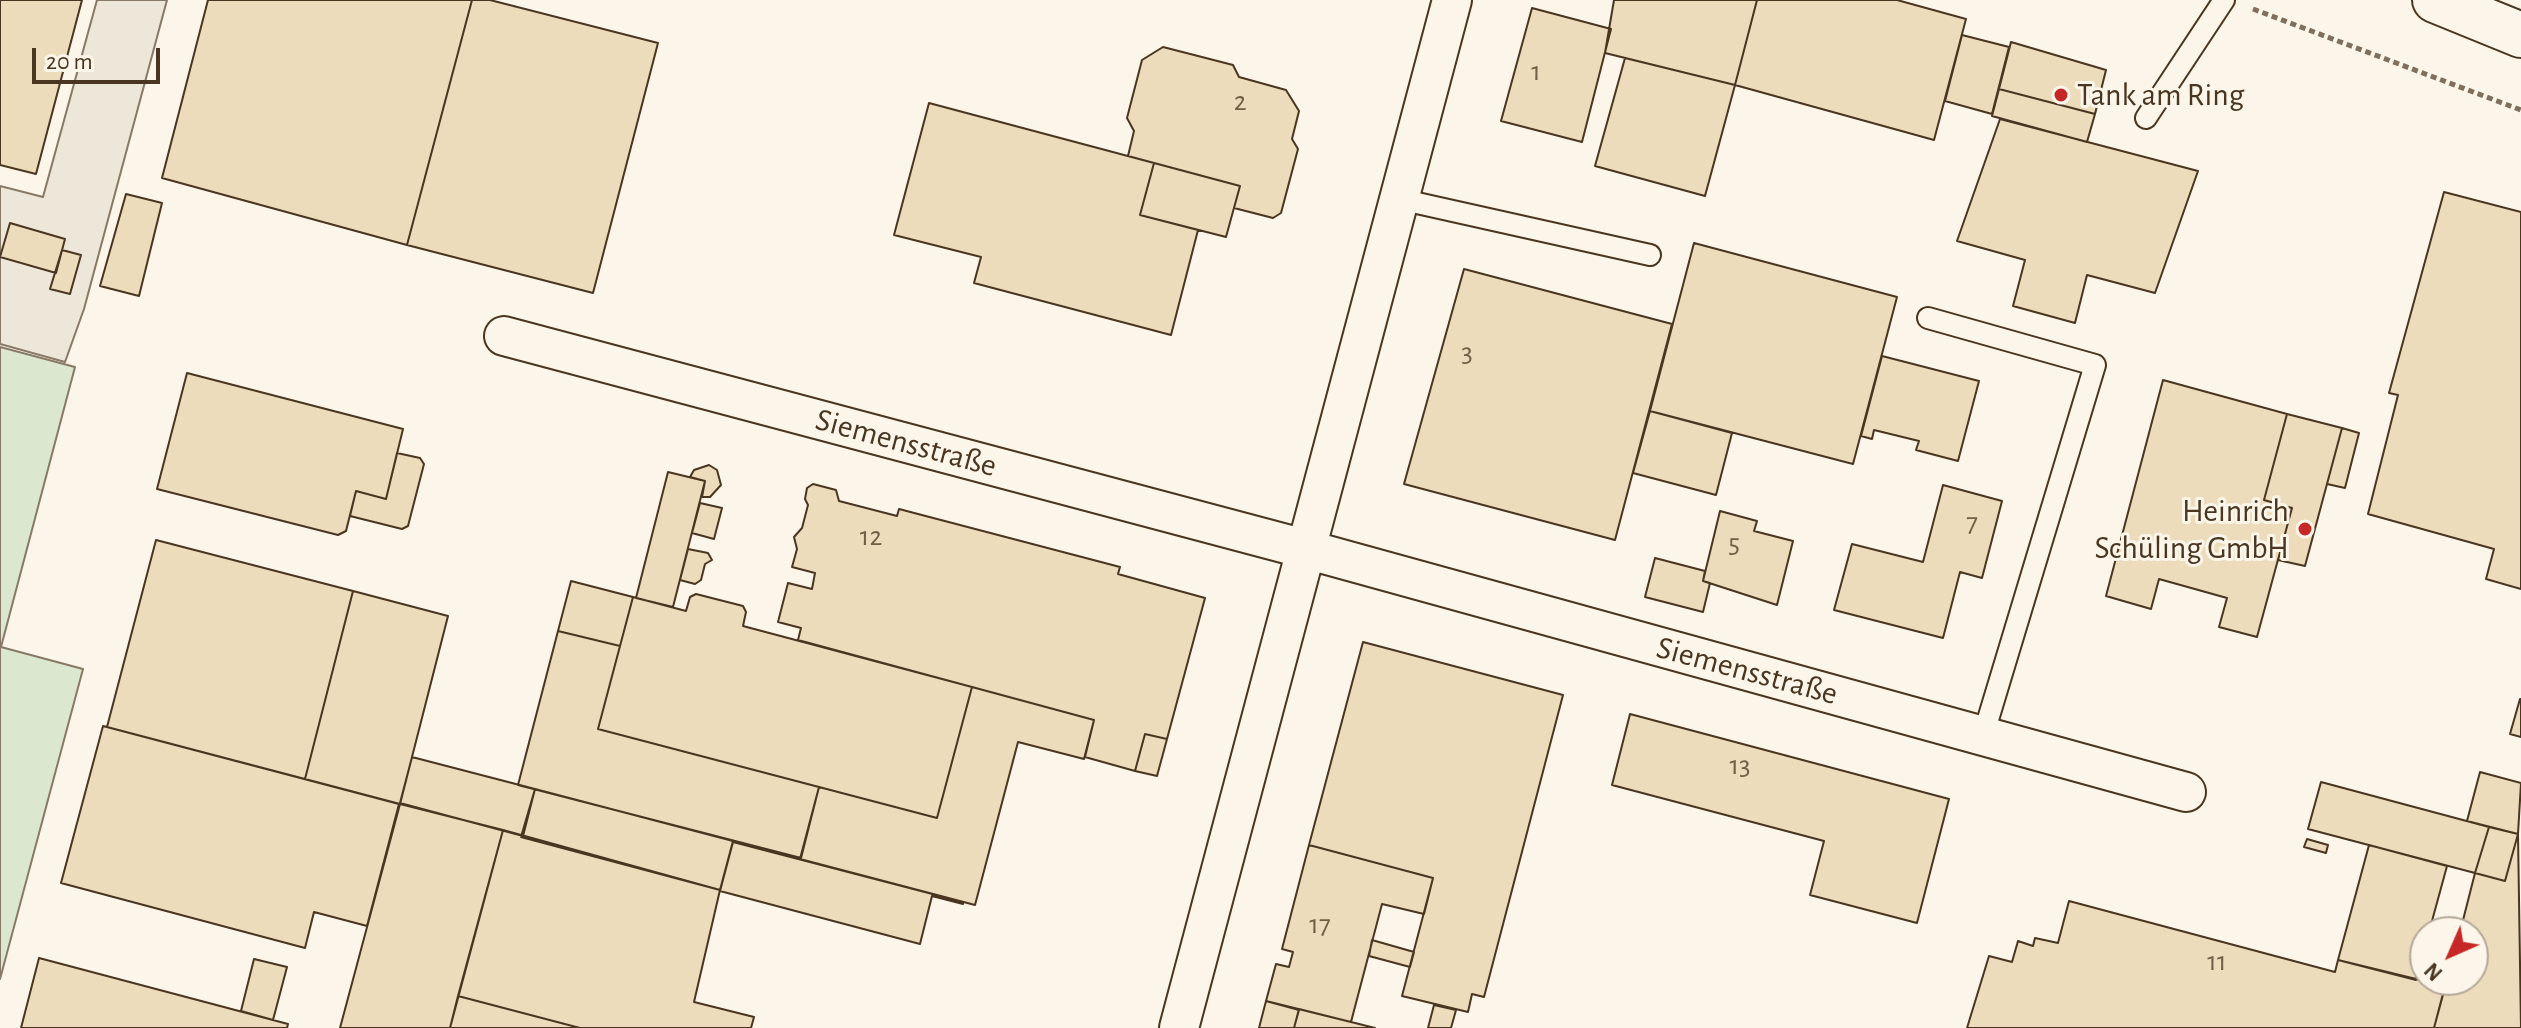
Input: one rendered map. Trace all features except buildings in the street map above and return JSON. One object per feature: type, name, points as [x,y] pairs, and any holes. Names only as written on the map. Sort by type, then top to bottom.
[{"type":"main road","points":[[2435,0],[2521,35]]},
{"type":"street","points":[[1179,1028],[1309,550],[1452,0]]},
{"type":"street","name":"Siemensstraße","points":[[504,336],[1309,550],[2186,792]]},
{"type":"lane","points":[[2146,118],[2234,3]]},
{"type":"lane","points":[[1399,199],[1650,255]]},
{"type":"lane","points":[[1928,318],[2095,365],[1983,736]]},
{"type":"path","points":[[2234,3],[2521,110]]},
{"type":"green space","points":[[0,347],[75,367],[1,647],[83,669],[0,979]]},
{"type":"shaded area","points":[[97,0],[167,0],[84,309],[65,362],[0,344],[0,186],[43,197]]},
{"type":"place","name":"Tank am Ring","points":[[2061,95]]},
{"type":"place","name":"Heinrich Schüling GmbH","points":[[2305,529]]}]
